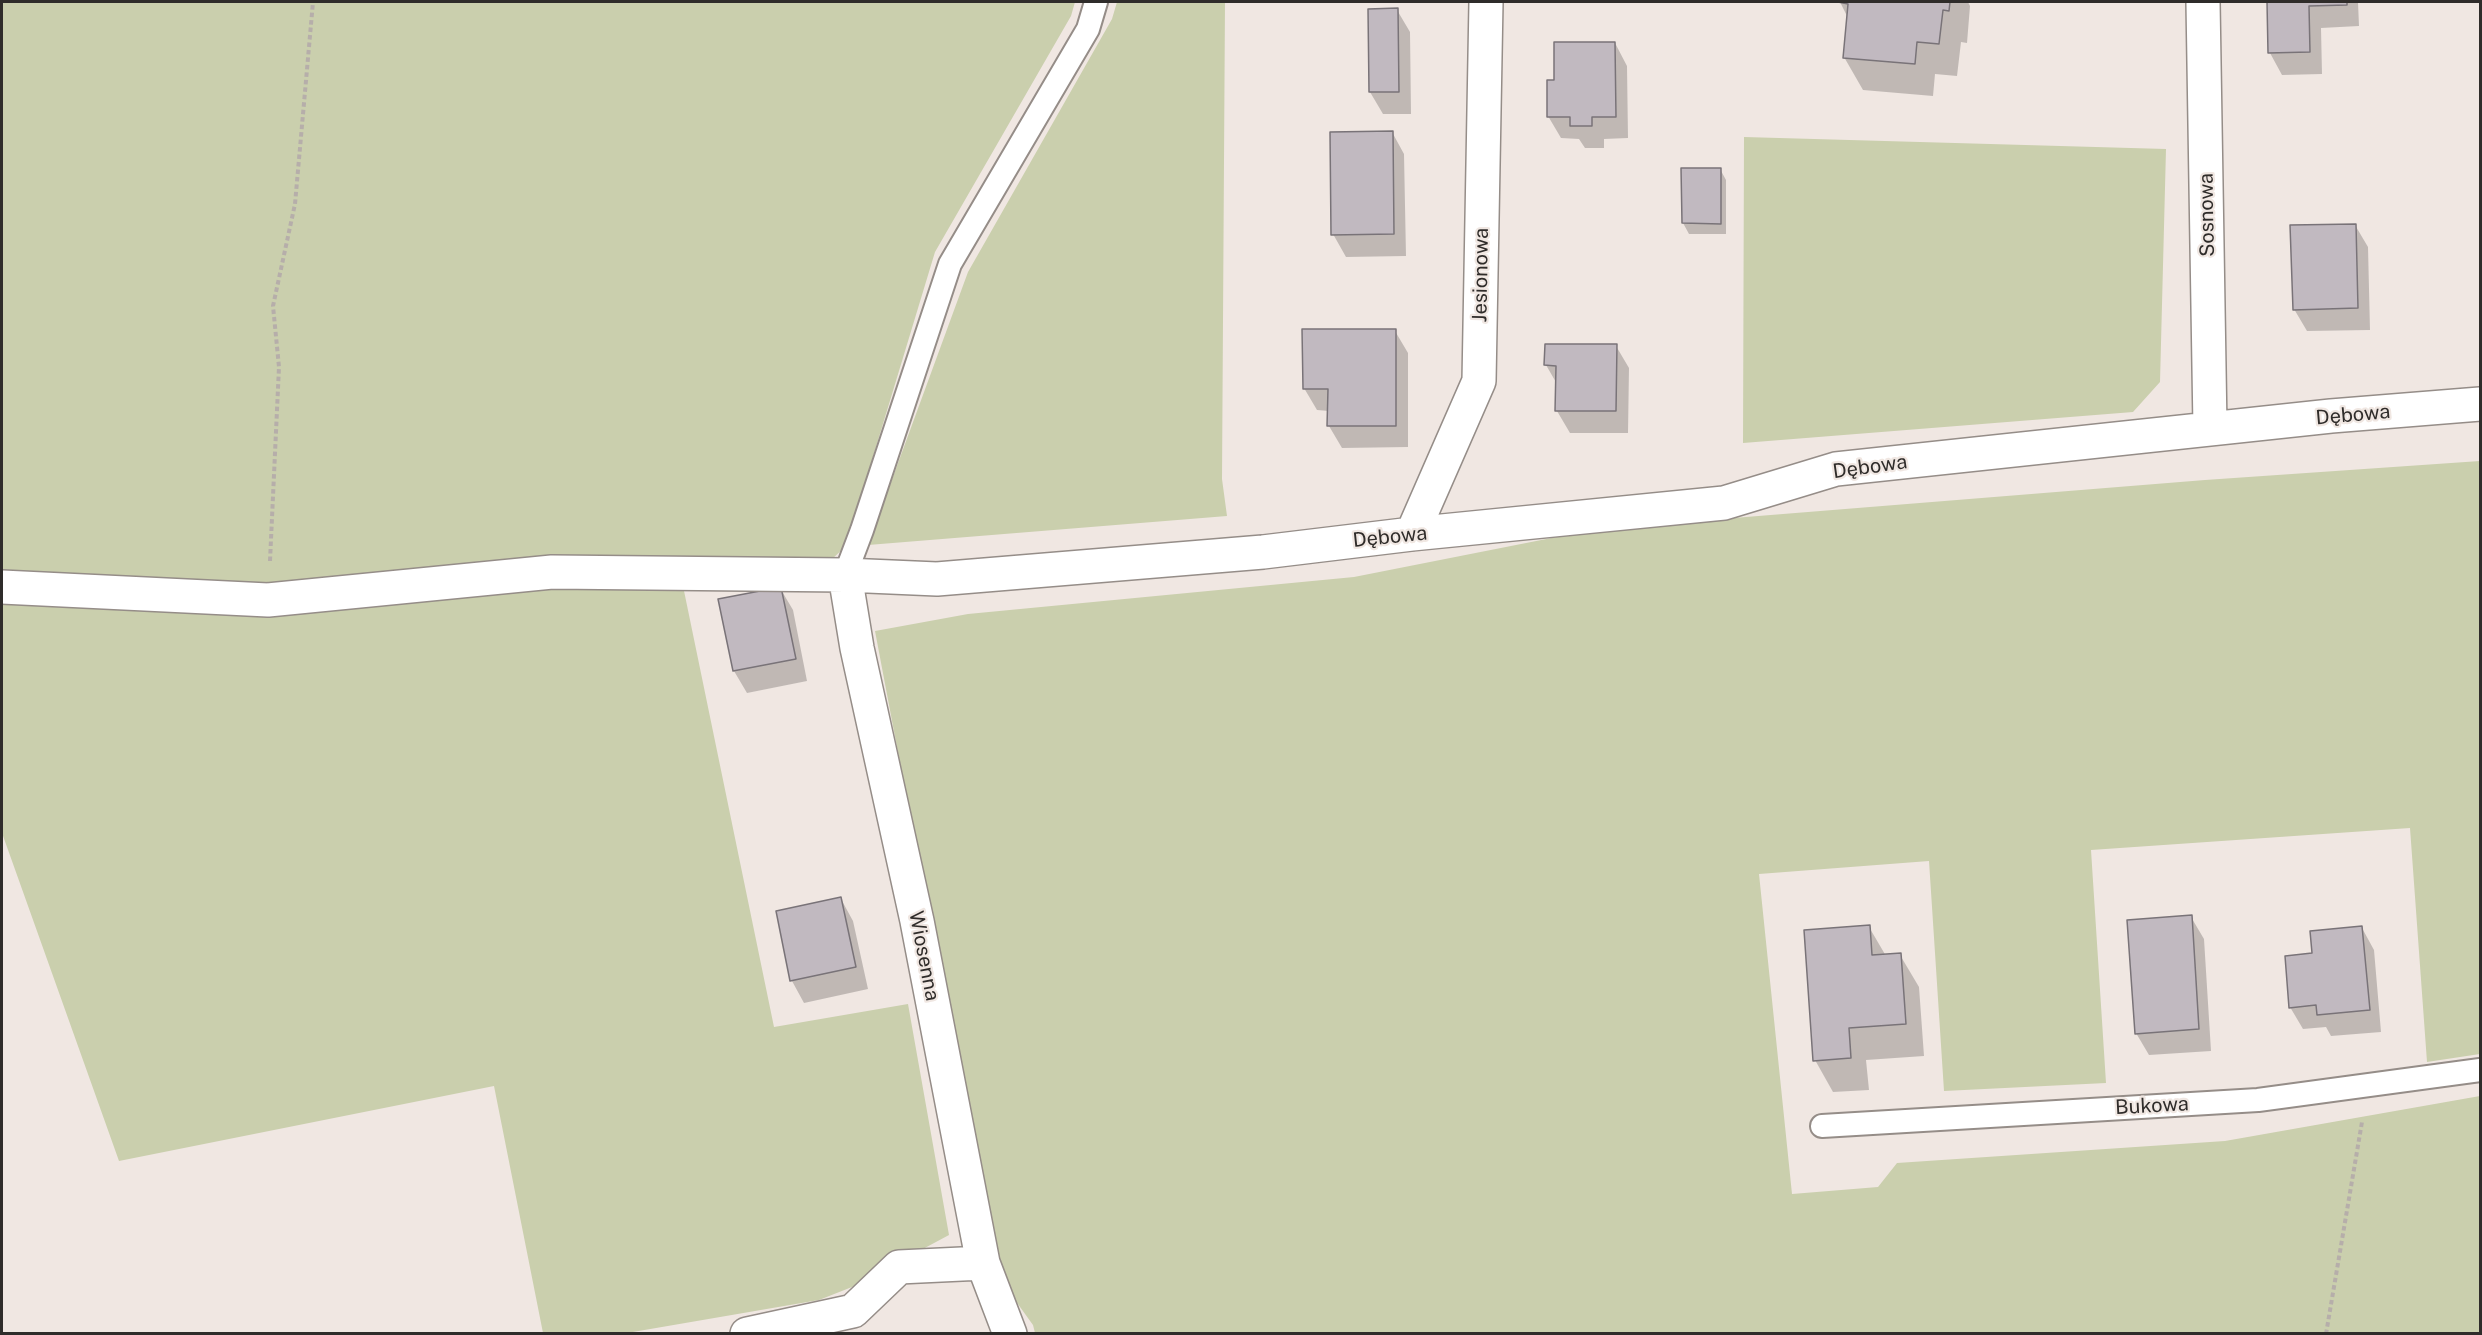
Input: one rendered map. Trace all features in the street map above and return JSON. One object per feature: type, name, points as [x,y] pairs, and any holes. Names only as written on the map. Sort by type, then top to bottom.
[{"type":"street","name":"Jesionowa","points":[[1412,534],[1479,381],[1486,2]]},
{"type":"street","name":"Sosnowa","points":[[2204,2],[2210,428]]},
{"type":"street","name":"Dębowa","points":[[2,587],[268,600],[552,572],[845,575],[937,579],[1263,552],[1412,534],[1724,503],[1836,469],[2210,428],[2481,404]]},
{"type":"street","name":"Wiosenna","points":[[845,575],[857,648],[917,921],[983,1263],[1010,1334]]},
{"type":"street","points":[[747,1334],[853,1311],[899,1267],[983,1263]]},
{"type":"lane","points":[[845,575],[950,264],[1088,29],[1096,2]]},
{"type":"lane","name":"Bukowa","points":[[1822,1126],[2258,1100],[2481,1070]]},
{"type":"path","points":[[268,600],[279,367],[273,306],[295,204],[313,2]]},
{"type":"path","points":[[2326,1334],[2368,1085]]},
{"type":"green space","points":[[2,2],[1075,2],[1071,16],[935,252],[846,546],[831,560],[683,586],[774,1027],[908,1004],[949,1235],[852,1287],[819,1300],[627,1333],[543,1333],[494,1086],[119,1161],[2,833]]},
{"type":"green space","points":[[1117,2],[1225,2],[1222,479],[1227,516],[868,545],[968,272],[1112,19]]},
{"type":"green space","points":[[1744,137],[2166,149],[2160,382],[2133,412],[1743,443]]},
{"type":"green space","points":[[2480,461],[2480,1054],[2427,1062],[2410,828],[2091,850],[2106,1083],[1944,1091],[1929,861],[1759,874],[1792,1194],[1878,1187],[1897,1163],[2225,1141],[2480,1096],[2480,1333],[1035,1333],[1033,1325],[997,1275],[875,631],[968,614],[1354,577],[1597,529],[2205,480]]},
{"type":"building","points":[[1838,2],[1950,2],[1949,11],[1943,10],[1939,44],[1917,42],[1915,64],[1843,58],[1848,4]]},
{"type":"building","points":[[2267,2],[2347,2],[2347,5],[2309,6],[2310,52],[2268,53]]},
{"type":"building","points":[[1398,8],[1399,92],[1369,92],[1368,9]]},
{"type":"building","points":[[1554,42],[1615,42],[1616,117],[1592,117],[1592,126],[1570,126],[1570,117],[1547,117],[1547,80],[1554,80]]},
{"type":"building","points":[[1393,131],[1394,234],[1331,235],[1330,132]]},
{"type":"building","points":[[1681,168],[1721,168],[1721,224],[1682,223]]},
{"type":"building","points":[[2356,224],[2358,308],[2293,310],[2290,225]]},
{"type":"building","points":[[1302,329],[1396,329],[1396,426],[1327,426],[1328,389],[1303,389]]},
{"type":"building","points":[[1545,344],[1617,344],[1616,411],[1555,411],[1556,366],[1544,365]]},
{"type":"building","points":[[781,587],[796,659],[733,671],[718,599]]},
{"type":"building","points":[[841,897],[856,967],[790,981],[776,911]]},
{"type":"building","points":[[2192,915],[2199,1029],[2135,1034],[2127,920]]},
{"type":"building","points":[[1870,925],[1872,955],[1901,953],[1906,1024],[1849,1028],[1851,1058],[1813,1061],[1804,930]]},
{"type":"building","points":[[2362,926],[2370,1010],[2317,1015],[2316,1005],[2289,1008],[2285,956],[2312,953],[2310,931]]}]
